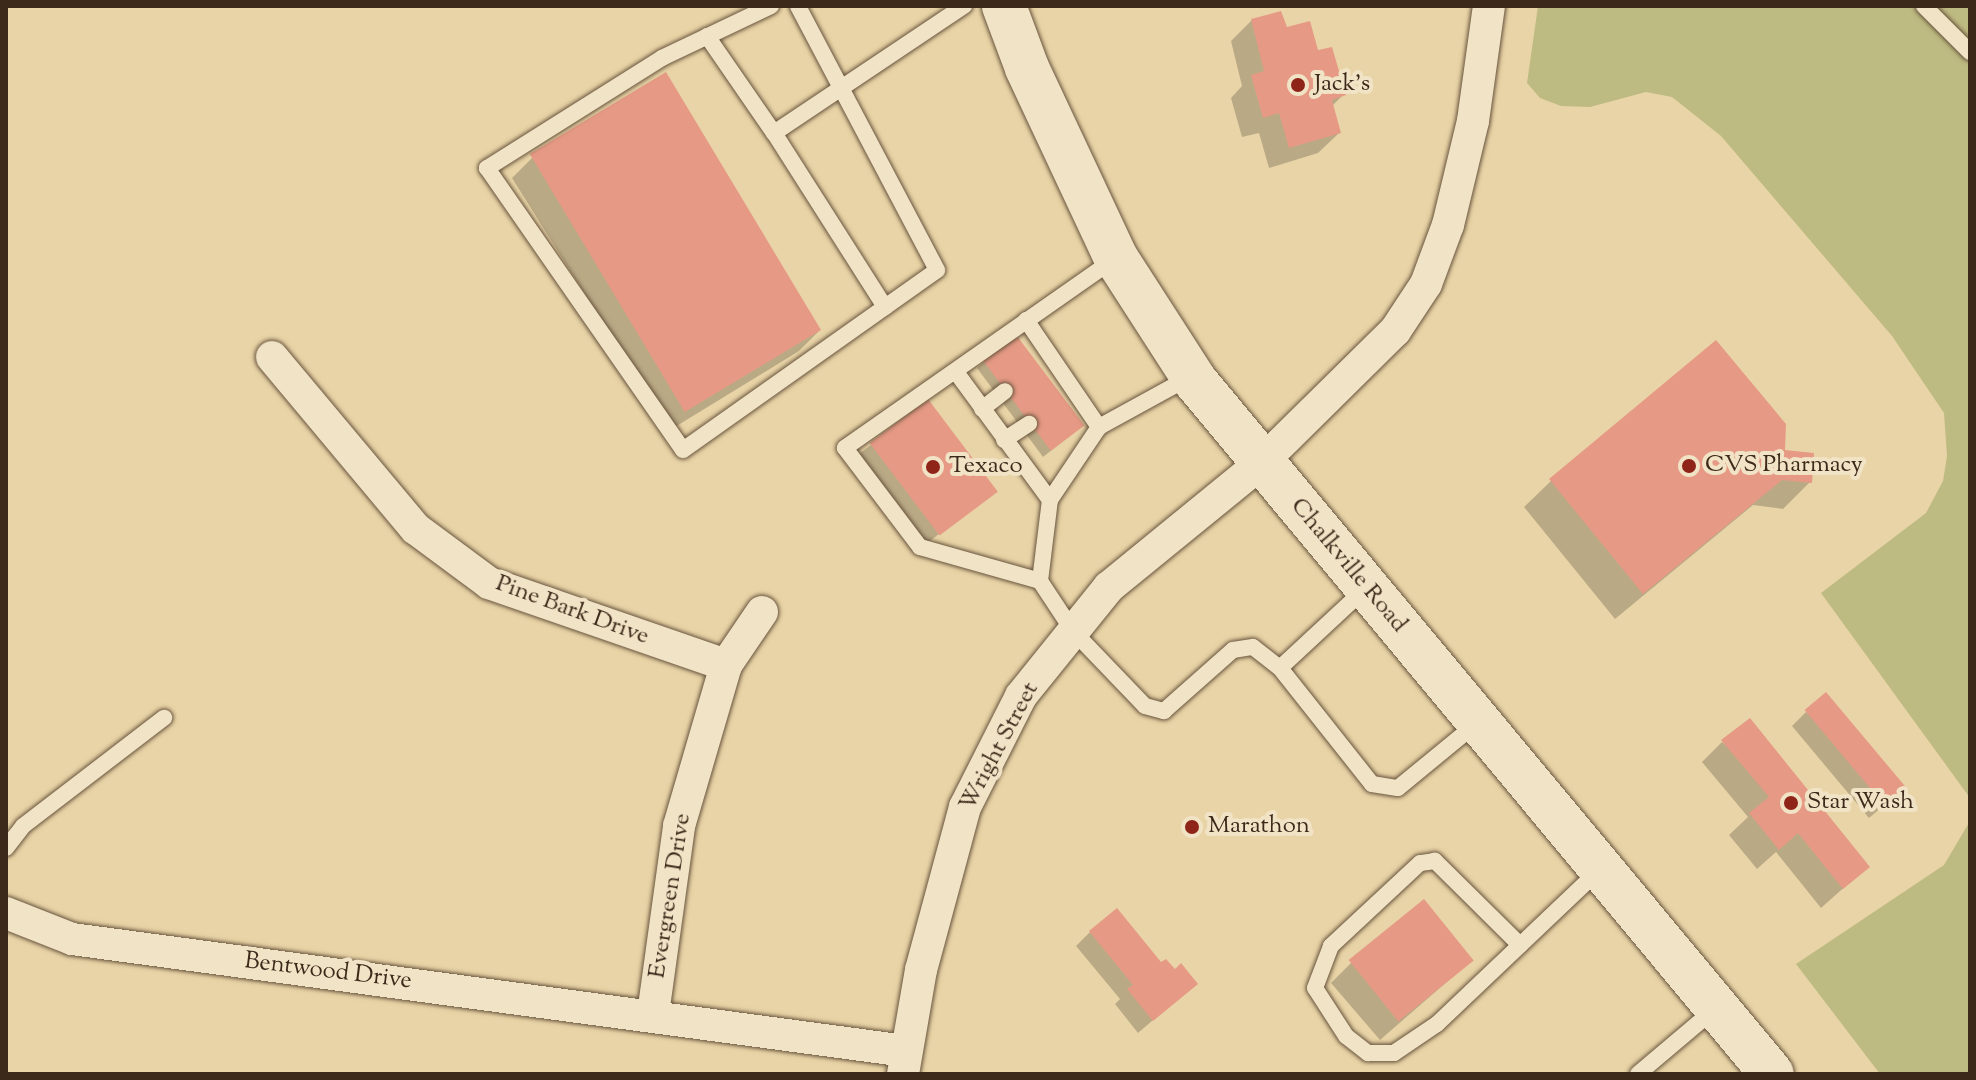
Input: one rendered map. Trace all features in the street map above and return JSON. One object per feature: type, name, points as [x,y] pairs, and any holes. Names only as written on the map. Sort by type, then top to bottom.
[{"type":"main road","name":"Chalkville Road","points":[[1004,6],[1027,68],[1116,258],[1192,376],[1477,723],[1772,1074]]},
{"type":"street","name":"Wright Street","points":[[905,1062],[921,970],[965,807],[1021,696],[1109,587],[1262,462],[1395,331],[1426,284],[1448,225],[1473,121],[1489,6]]},
{"type":"street","name":"Pine Bark Drive","points":[[272,357],[416,529],[489,583],[726,665]]},
{"type":"street","name":"Evergreen Drive","points":[[762,612],[726,665],[679,826],[653,1014],[786,1033],[905,1062]]},
{"type":"street","name":"Bentwood Drive","points":[[6,913],[72,939],[653,1014]]},
{"type":"lane","points":[[771,6],[662,58],[487,168],[683,450],[937,270],[798,6]]},
{"type":"lane","points":[[774,133],[964,6]]},
{"type":"lane","points":[[1924,6],[1970,52]]},
{"type":"lane","points":[[707,36],[774,133],[885,307]]},
{"type":"lane","points":[[1040,581],[920,547],[845,448],[1116,258]]},
{"type":"lane","points":[[1026,320],[1047,363],[1070,396],[1099,427]]},
{"type":"lane","points":[[956,372],[1050,500]]},
{"type":"lane","points":[[1192,376],[1099,427],[1050,500],[1040,581],[1073,631],[1145,706],[1164,711],[1233,650],[1253,647],[1280,668],[1372,784],[1398,788],[1477,723]]},
{"type":"lane","points":[[982,409],[1005,391]]},
{"type":"lane","points":[[1004,440],[1029,424]]},
{"type":"lane","points":[[1280,668],[1366,588]]},
{"type":"lane","points":[[6,848],[23,826],[164,718]]},
{"type":"lane","points":[[1520,945],[1435,861],[1420,863],[1331,946],[1315,988],[1346,1036],[1368,1053],[1394,1053],[1437,1024],[1600,869]]},
{"type":"lane","points":[[1638,1074],[1716,1008]]},
{"type":"shaded area","points":[[1538,6],[1970,6],[1970,798],[1821,593],[1926,513],[1943,481],[1947,456],[1944,413],[1892,336],[1721,136],[1672,97],[1646,92],[1590,107],[1561,106],[1540,98],[1527,83]]},
{"type":"shaded area","points":[[1970,821],[1970,1074],[1880,1074],[1796,964],[1944,865]]},
{"type":"building","name":"Jack's","points":[[1281,11],[1287,27],[1310,21],[1318,50],[1332,47],[1346,95],[1332,100],[1341,133],[1289,148],[1279,113],[1263,118],[1251,75],[1264,71],[1251,19]]},
{"type":"building","points":[[666,72],[821,330],[685,412],[530,154]]},
{"type":"building","name":"Texaco","points":[[1017,336],[1084,425],[1051,451],[983,361]]},
{"type":"building","name":"CVS Pharmacy","points":[[1716,340],[1786,424],[1785,450],[1814,453],[1812,483],[1782,480],[1643,594],[1549,479]]},
{"type":"building","name":"Texaco","points":[[928,399],[998,492],[940,536],[870,443]]},
{"type":"building","points":[[1826,692],[1907,789],[1886,807],[1805,710]]},
{"type":"building","name":"Star Wash","points":[[1750,718],[1870,867],[1843,889],[1798,833],[1779,850],[1749,813],[1769,797],[1721,740]]},
{"type":"building","points":[[1424,899],[1474,960],[1398,1021],[1349,960]]},
{"type":"building","points":[[1117,908],[1161,962],[1166,959],[1175,969],[1181,963],[1198,984],[1153,1021],[1127,989],[1133,985],[1089,931]]},
{"type":"place","name":"Jack's","points":[[1298,85]]},
{"type":"place","name":"CVS Pharmacy","points":[[1689,466]]},
{"type":"place","name":"Texaco","points":[[933,467]]},
{"type":"place","name":"Star Wash","points":[[1791,803]]},
{"type":"place","name":"Marathon","points":[[1192,827]]}]
